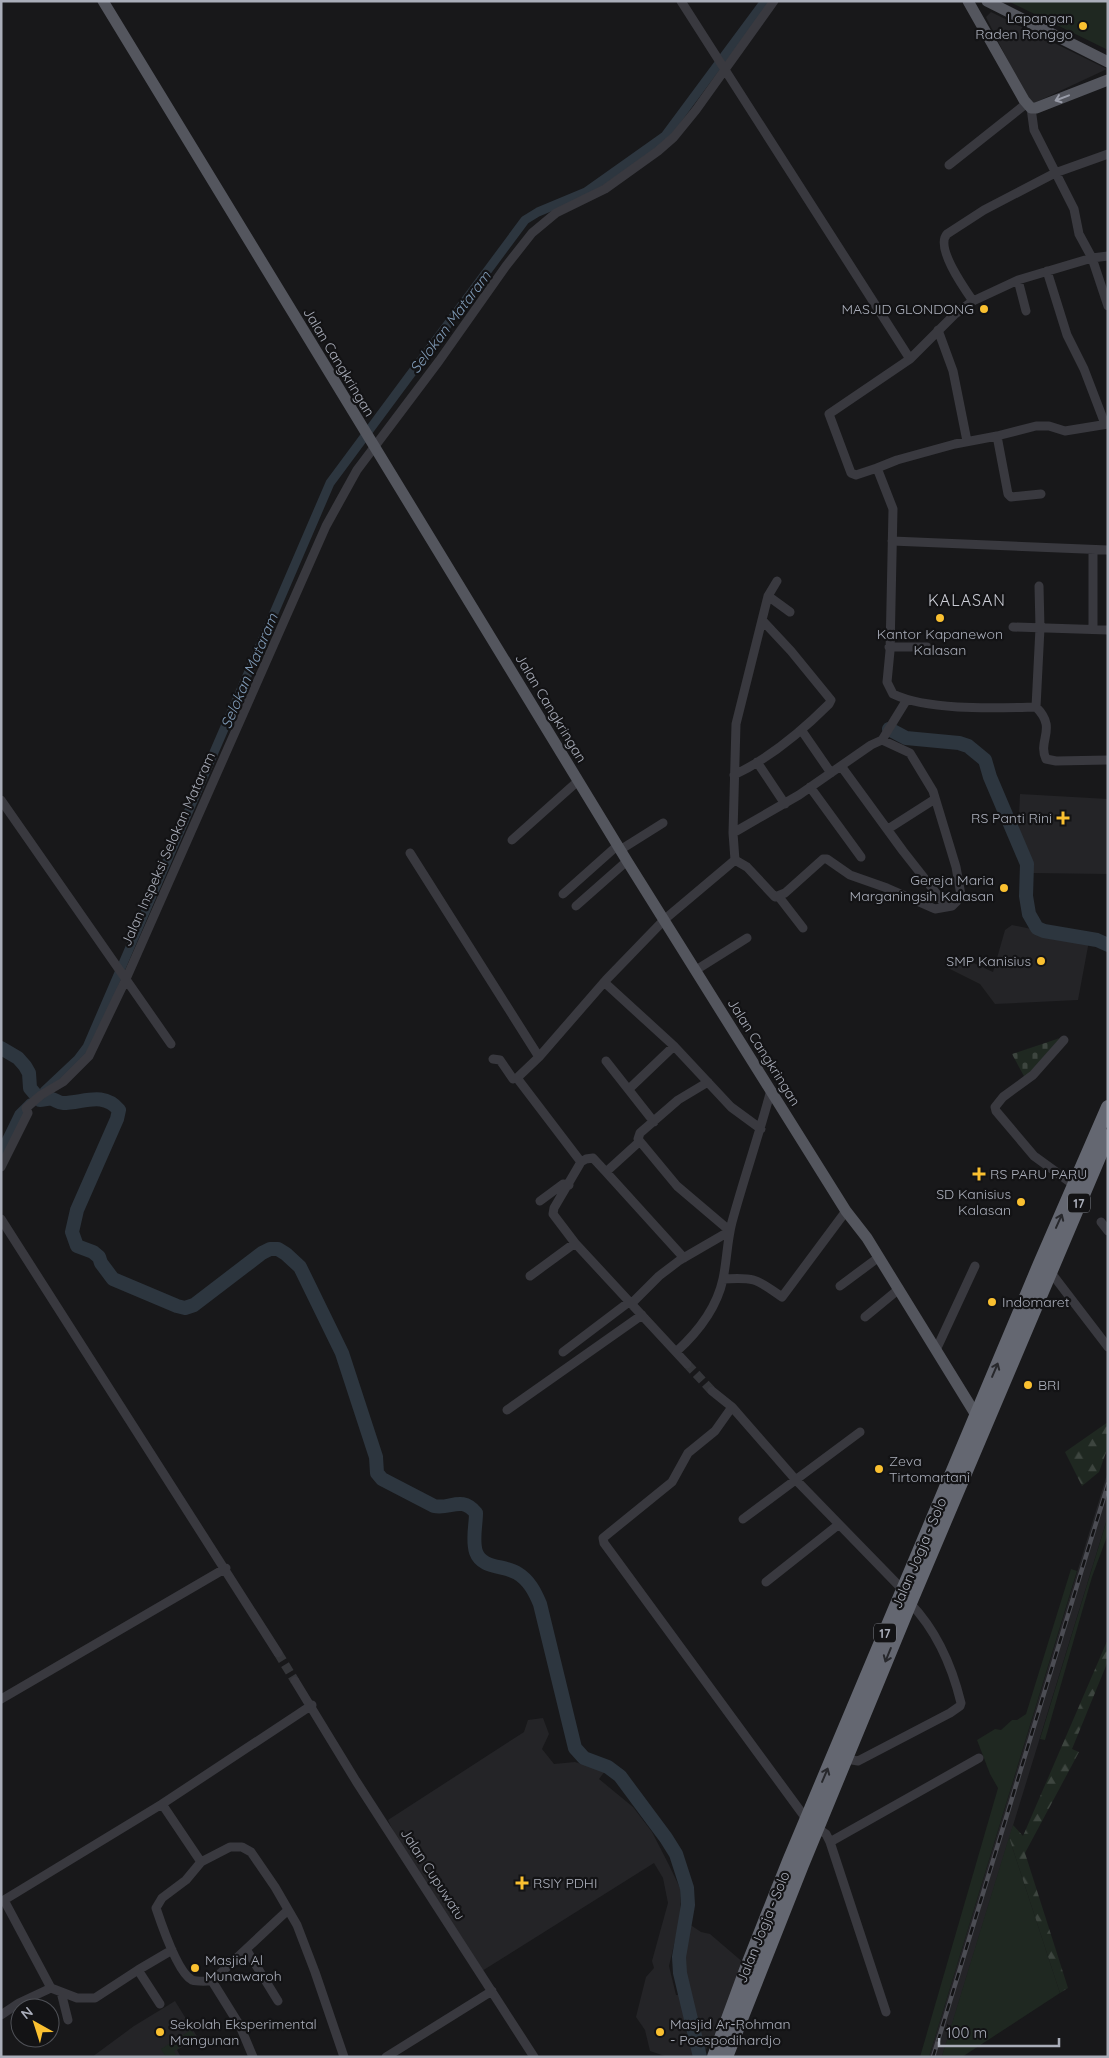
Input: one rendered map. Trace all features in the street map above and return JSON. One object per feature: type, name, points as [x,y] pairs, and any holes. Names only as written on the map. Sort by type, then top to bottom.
[{"type":"highway","name":"Jalan Jogja - Solo","points":[[1044,1268],[1074,1185],[1108,1107]]},
{"type":"highway","name":"Jalan Jogja - Solo","points":[[718,2056],[739,1987],[812,1824],[903,1590],[981,1417],[1044,1268],[1108,1136]]},
{"type":"highway","name":"Jalan Jogja - Solo","points":[[812,1824],[846,1758],[910,1603],[981,1417]]},
{"type":"main road","name":"Jalan Cangkringan","points":[[103,1],[362,429],[627,861],[846,1211],[879,1257],[936,1350],[981,1417]]},
{"type":"main road","points":[[968,1],[1029,106],[1036,108],[1108,80]]},
{"type":"main road","points":[[987,1],[1108,62]]},
{"type":"street","points":[[681,1],[910,359]]},
{"type":"street","name":"Jalan Inspeksi Selokan Mataram","points":[[1,1167],[28,1113],[26,1108],[41,1095],[64,1082],[89,1056],[326,526],[347,486],[373,445],[532,233],[556,213],[605,189],[658,151],[674,137],[696,110],[723,67],[774,1]]},
{"type":"street","points":[[949,165],[1029,106],[1034,130],[1074,209],[1079,234],[1092,258],[1108,306]]},
{"type":"street","points":[[972,301],[957,276],[943,246],[944,238],[984,210],[1055,173],[1108,154]]},
{"type":"street","points":[[1047,271],[1067,335],[1084,369],[1106,424],[1066,431],[1049,426],[1036,426],[967,441],[898,460],[856,475],[851,473],[829,414],[910,359],[938,330],[972,301],[1018,280],[1047,271],[1092,258],[1108,256]]},
{"type":"street","points":[[1018,280],[1026,311]]},
{"type":"street","points":[[938,330],[953,371],[967,441]]},
{"type":"street","points":[[997,436],[1008,494],[1011,497],[1041,494]]},
{"type":"street","points":[[877,468],[894,509],[888,687],[893,694],[906,701],[973,708],[1036,707],[1042,713],[1046,722],[1044,756],[1046,758],[1056,761],[1108,760]]},
{"type":"street","points":[[892,540],[1108,550]]},
{"type":"street","points":[[1093,550],[1093,629]]},
{"type":"street","points":[[734,860],[736,724],[768,596],[777,581]]},
{"type":"street","points":[[1036,707],[1040,628],[1039,586]]},
{"type":"street","points":[[768,596],[790,612]]},
{"type":"street","points":[[734,775],[757,762],[802,731],[831,700],[791,651],[762,621]]},
{"type":"street","points":[[1013,627],[1108,630]]},
{"type":"street","points":[[889,647],[927,647]]},
{"type":"street","points":[[733,833],[785,804],[871,745],[882,740],[906,701]]},
{"type":"street","points":[[802,731],[831,772]]},
{"type":"street","points":[[779,897],[823,859],[827,859],[855,878],[887,888],[930,908],[940,909],[947,907],[957,901],[961,895],[956,867],[933,791],[915,758],[905,750],[882,740]]},
{"type":"street","points":[[757,762],[785,804]]},
{"type":"street","points":[[841,766],[947,907]]},
{"type":"street","points":[[512,840],[578,781]]},
{"type":"street","points":[[810,787],[861,857]]},
{"type":"street","points":[[888,829],[935,799]]},
{"type":"street","points":[[1,800],[171,1044]]},
{"type":"street","points":[[563,894],[619,848],[664,822]]},
{"type":"street","points":[[410,853],[539,1057]]},
{"type":"street","points":[[734,860],[746,866],[774,897],[779,897],[803,928]]},
{"type":"street","points":[[494,1059],[500,1060],[513,1079],[518,1078],[539,1057],[604,982],[665,919],[734,860]]},
{"type":"street","points":[[576,906],[627,861]]},
{"type":"street","points":[[696,970],[747,938]]},
{"type":"street","points":[[604,982],[674,1046],[731,1107],[761,1129]]},
{"type":"street","points":[[1064,1040],[1033,1075],[1003,1097],[995,1107],[996,1112],[1034,1156],[1074,1185]]},
{"type":"street","points":[[629,1089],[674,1046]]},
{"type":"street","points":[[606,1061],[654,1122]]},
{"type":"street","points":[[518,1078],[581,1162]]},
{"type":"street","points":[[708,1082],[678,1100],[638,1136],[639,1142],[677,1186],[730,1231]]},
{"type":"street","points":[[676,1352],[690,1339],[706,1317],[723,1279],[730,1231],[771,1090]]},
{"type":"street","points":[[606,1172],[639,1142]]},
{"type":"street","points":[[684,1258],[593,1158],[581,1162],[553,1212],[575,1243],[687,1364]]},
{"type":"street","points":[[540,1201],[563,1184],[569,1185]]},
{"type":"street","points":[[723,1279],[744,1278],[758,1280],[782,1297],[846,1211]]},
{"type":"street","points":[[1,1219],[226,1568],[278,1653]]},
{"type":"street","points":[[1101,1222],[1108,1231]]},
{"type":"street","points":[[564,1352],[630,1303],[659,1276],[684,1258],[730,1231]]},
{"type":"street","points":[[530,1276],[575,1243]]},
{"type":"street","points":[[840,1286],[879,1257]]},
{"type":"street","points":[[936,1350],[975,1266]]},
{"type":"street","points":[[1044,1268],[1106,1343]]},
{"type":"street","points":[[865,1317],[899,1289]]},
{"type":"street","points":[[507,1410],[642,1315]]},
{"type":"street","points":[[712,1391],[732,1408],[795,1480],[903,1590]]},
{"type":"street","points":[[732,1408],[715,1431],[688,1453],[672,1482],[602,1538],[812,1824],[826,1834],[886,2012]]},
{"type":"street","points":[[743,1519],[860,1432]]},
{"type":"street","points":[[766,1582],[838,1525]]},
{"type":"street","points":[[1,1700],[226,1568]]},
{"type":"street","points":[[846,1758],[858,1761],[960,1706],[956,1680],[942,1646],[930,1627],[910,1603]]},
{"type":"street","name":"Jalan Cupuwatu","points":[[295,1681],[312,1705],[356,1781],[534,2057]]},
{"type":"street","points":[[172,1950],[95,1998],[77,1998],[51,1988],[2,1901],[162,1804],[312,1705]]},
{"type":"street","points":[[830,1842],[979,1758]]},
{"type":"street","points":[[162,1804],[201,1862]]},
{"type":"street","points":[[288,1910],[212,1981],[191,1980],[187,1976],[172,1950],[156,1904],[186,1880],[201,1862],[230,1847],[247,1848],[264,1871],[288,1910],[297,1925],[316,1972],[344,2057]]},
{"type":"street","points":[[246,1949],[278,2001]]},
{"type":"street","points":[[138,1970],[160,2004]]},
{"type":"street","points":[[212,1981],[240,2026],[253,2057]]},
{"type":"street","points":[[1,2016],[19,2003],[51,1988]]},
{"type":"street","points":[[386,2057],[492,1991]]},
{"type":"street","points":[[61,1992],[68,2020]]},
{"type":"shaded area","points":[[991,12],[1107,69],[1030,105],[986,17]]},
{"type":"shaded area","name":"RS Panti Rini","points":[[1020,794],[1108,799],[1108,874],[1031,873],[1027,857],[1018,838]]},
{"type":"shaded area","name":"SMP Kanisius","points":[[1012,925],[1089,941],[1078,1000],[995,1004],[980,984],[948,968],[956,955],[993,972],[1005,930]]},
{"type":"shaded area","points":[[1108,1471],[1108,1516],[942,2057],[929,2057]]},
{"type":"shaded area","name":"RSIY PDHI","points":[[543,1718],[549,1734],[542,1749],[554,1764],[575,1762],[605,1771],[599,1779],[633,1807],[652,1832],[669,1865],[680,1888],[681,1915],[669,1966],[676,1995],[686,1994],[681,1968],[685,1935],[689,1924],[701,1932],[710,1934],[745,1964],[728,2010],[702,2057],[668,2057],[650,2051],[645,2030],[636,2017],[646,1977],[654,1968],[652,1961],[668,1903],[663,1878],[654,1863],[482,1971],[406,1858],[388,1820],[524,1732],[528,1720]]},
{"type":"shaded area","name":"Sekolah Eksperimental Mangunan","points":[[175,2001],[198,2038],[177,2050],[181,2057],[92,2057],[134,2026]]},
{"type":"green space","name":"Lapangan Raden Ronggo","points":[[1008,1],[1108,1],[1108,50]]},
{"type":"green space","points":[[1060,1038],[1025,1078],[1012,1054]]},
{"type":"green space","points":[[1108,1422],[1108,1447],[1099,1472],[1082,1486],[1065,1452]]},
{"type":"green space","points":[[1108,1516],[1108,1534],[1092,1577],[1045,1740],[1040,1739]]},
{"type":"green space","points":[[1071,1569],[1077,1571],[929,2057],[920,2057],[998,1788],[990,1774],[977,1740],[995,1729],[1001,1730],[1012,1720],[1017,1720],[1026,1714]]},
{"type":"green space","points":[[1108,1639],[1108,1661],[1072,1749],[1079,1752],[1025,1853],[1068,1988],[1060,1993],[1009,1837],[1013,1825],[1023,1836]]},
{"type":"green space","points":[[1009,1837],[1060,1993],[962,2057],[942,2056]]},
{"type":"green space","points":[[191,2030],[196,2037],[174,2051],[177,2057],[166,2057],[161,2049]]},
{"type":"waterway","name":"Selokan Mataram","points":[[44,1091],[78,1059],[87,1047],[330,483],[525,220],[538,212],[586,192],[665,136],[765,1]]},
{"type":"waterway","points":[[889,729],[906,738],[959,743],[968,746],[985,760],[990,777],[1027,864],[1026,896],[1029,914],[1037,928],[1044,931],[1097,940],[1108,945]]},
{"type":"waterway","points":[[1,1048],[18,1058],[25,1066],[29,1073],[30,1088],[40,1100],[53,1099],[60,1103],[70,1103],[100,1099],[113,1104],[119,1110],[117,1119],[77,1210],[72,1232],[77,1246],[93,1252],[99,1257],[101,1263],[113,1279],[185,1308],[194,1305],[262,1253],[270,1249],[278,1249],[286,1254],[300,1267],[342,1353],[376,1457],[377,1473],[382,1479],[434,1506],[460,1504],[471,1508],[476,1513],[474,1543],[479,1557],[488,1564],[512,1570],[525,1579],[531,1587],[540,1604],[575,1748],[584,1758],[608,1767],[620,1776],[676,1854],[687,1888],[688,1905],[679,1957],[680,1973],[700,2057]]},
{"type":"waterway","name":"Selokan Mataram","points":[[1,1151],[19,1114],[30,1103]]},
{"type":"tunnel","points":[[687,1364],[712,1391]]},
{"type":"tunnel","points":[[278,1653],[295,1681]]},
{"type":"railway","points":[[933,2057],[1108,1484]]},
{"type":"place","name":"Lapangan Raden Ronggo","points":[[1083,26]]},
{"type":"place","name":"MASJID GLONDONG","points":[[984,309]]},
{"type":"place","name":"Kantor Kapanewon Kalasan","points":[[940,618]]},
{"type":"place","name":"RS Panti Rini","points":[[1063,818]]},
{"type":"place","name":"Gereja Maria Marganingsih Kalasan","points":[[1004,888]]},
{"type":"place","name":"SMP Kanisius","points":[[1041,961]]},
{"type":"place","name":"RS PARU PARU","points":[[979,1174]]},
{"type":"place","name":"SD Kanisius Kalasan","points":[[1021,1202]]},
{"type":"place","name":"Indomaret","points":[[992,1302]]},
{"type":"place","name":"BRI","points":[[1028,1385]]},
{"type":"place","name":"Zeva Tirtomartani","points":[[879,1469]]},
{"type":"place","name":"RSIY PDHI","points":[[522,1883]]},
{"type":"place","name":"Masjid Al Munawaroh","points":[[195,1968]]},
{"type":"place","name":"Sekolah Eksperimental Mangunan","points":[[160,2032]]},
{"type":"place","name":"Masjid Ar-Rohman - Poespodihardjo","points":[[660,2032]]},
{"type":"district","name":"KALASAN","points":[[967,600]]}]
